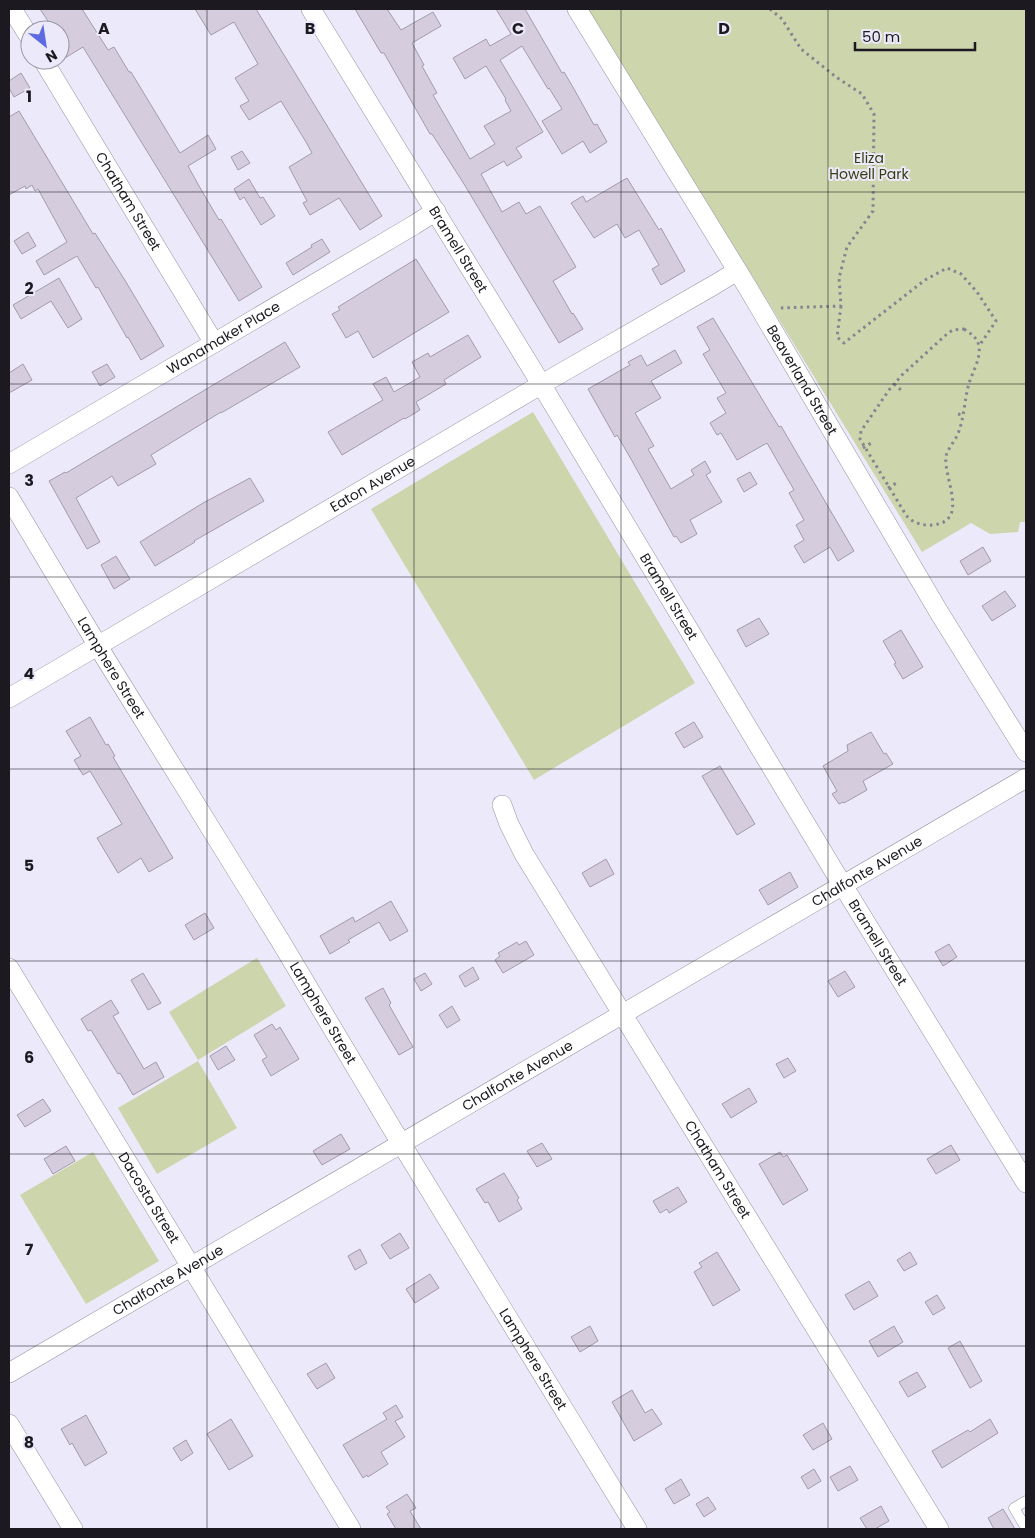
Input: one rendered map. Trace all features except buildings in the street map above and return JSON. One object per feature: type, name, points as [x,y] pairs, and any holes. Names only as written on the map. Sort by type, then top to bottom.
[{"type":"street","points":[[12,9],[20,22]]},
{"type":"street","name":"Bramell Street","points":[[311,9],[542,384],[843,885],[1026,1182]]},
{"type":"street","name":"Beaverland Street","points":[[577,9],[737,270],[940,614],[1026,752]]},
{"type":"street","name":"Chatham Street","points":[[49,70],[214,342]]},
{"type":"street","name":"Wanamaker Place","points":[[9,464],[436,211]]},
{"type":"street","name":"Eaton Avenue","points":[[9,698],[737,270]]},
{"type":"street","name":"Lamphere Street","points":[[9,497],[637,1529]]},
{"type":"street","name":"Chalfonte Avenue","points":[[9,1373],[1026,778]]},
{"type":"street","name":"Chatham Street","points":[[502,806],[524,854],[938,1529]]},
{"type":"street","name":"Dacosta Street","points":[[9,968],[351,1529]]},
{"type":"street","points":[[9,1424],[73,1529]]},
{"type":"lane","points":[[1026,1501],[1014,1508],[1026,1528]]},
{"type":"path","points":[[770,9],[782,19],[801,49],[836,77],[862,94],[874,114],[873,211],[847,247],[839,278],[842,306],[837,336],[844,343],[925,280],[947,268],[961,274],[977,292],[996,321],[979,346],[977,360],[968,387],[964,415],[956,437],[946,456],[954,504],[951,515],[944,522],[926,526],[910,519],[906,515],[860,439],[861,431],[894,384],[948,333],[953,330],[964,329],[974,336],[979,346]]},
{"type":"path","points":[[762,312],[772,308],[842,306]]},
{"type":"path","points":[[894,384],[901,390]]},
{"type":"path","points":[[958,414],[964,415]]},
{"type":"green space","name":"Eliza Howell Park","points":[[588,9],[1026,9],[1026,522],[1020,522],[1018,532],[990,534],[971,523],[922,552]]},
{"type":"green space","points":[[533,412],[695,683],[534,780],[371,509]]},
{"type":"green space","points":[[257,958],[286,1006],[198,1060],[169,1012]]},
{"type":"green space","points":[[198,1061],[237,1128],[157,1174],[118,1108]]},
{"type":"green space","points":[[93,1152],[159,1261],[86,1304],[20,1195]]}]
